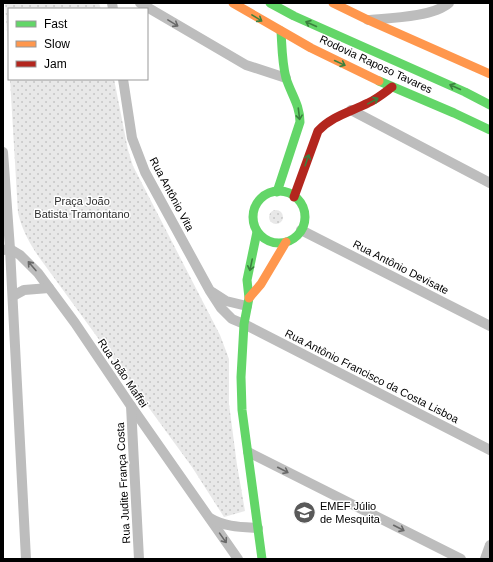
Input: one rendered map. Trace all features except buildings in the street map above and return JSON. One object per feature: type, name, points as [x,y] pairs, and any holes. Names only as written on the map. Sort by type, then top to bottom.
[{"type":"main road","name":"Rodovia Raposo Tavares","points":[[233,3],[266,24],[336,62],[467,118],[490,130]]},
{"type":"main road","name":"Rodovia Raposo Tavares","points":[[270,3],[294,16],[466,92],[490,105]]},
{"type":"main road","points":[[333,3],[490,74]]},
{"type":"main road","points":[[277,192],[300,122],[298,104],[286,78],[282,57],[281,31]]},
{"type":"main road","points":[[294,197],[318,131],[324,123],[332,118],[374,101],[392,87]]},
{"type":"main road","points":[[248,302],[261,284],[286,242],[297,235],[301,230],[304,221],[304,212],[300,203],[294,197],[284,192],[277,192],[264,196],[256,206],[253,219],[257,232],[247,280],[248,302],[244,324],[241,381],[242,410],[262,559]]},
{"type":"main road","points":[[257,232],[270,242],[286,242]]},
{"type":"street","points":[[140,3],[246,65],[286,78]]},
{"type":"street","points":[[368,20],[431,13],[444,8],[449,3]]},
{"type":"street","name":"Rua Antônio Vita","points":[[123,80],[132,138],[145,172],[210,291],[226,314],[232,319],[244,324]]},
{"type":"street","points":[[351,110],[490,183]]},
{"type":"street","points":[[3,152],[7,249],[13,296],[26,559]]},
{"type":"street","name":"Rua Antônio Devisate","points":[[301,230],[490,326]]},
{"type":"street","name":"Rua João Maffei","points":[[7,249],[20,255],[29,262],[49,288],[75,323],[238,559]]},
{"type":"street","points":[[13,296],[24,290],[49,288]]},
{"type":"street","points":[[210,291],[226,301],[248,302]]},
{"type":"street","name":"Rua Antônio Francisco da Costa Lisboa","points":[[244,324],[490,450]]},
{"type":"street","name":"Rua Judite França Costa","points":[[131,406],[139,559]]},
{"type":"street","points":[[248,452],[461,559]]},
{"type":"street","name":"Rua João Maffei","points":[[208,517],[223,525],[258,528]]},
{"type":"street","points":[[485,559],[490,545]]},
{"type":"green space","points":[[5,3],[99,3],[101,8],[8,8],[8,47]]},
{"type":"green space","name":"Praça João Batista Tramontano","points":[[10,80],[114,80],[128,150],[133,166],[220,335],[229,359],[229,404],[245,511],[224,517],[192,467],[40,258],[28,240],[18,213]]},
{"type":"green space","points":[[276,210],[281,212],[283,217],[281,222],[276,224],[271,222],[269,217],[271,212]]},
{"type":"traffic: fast","points":[[270,3],[294,16],[465,92],[490,105]]},
{"type":"traffic: fast","points":[[277,192],[300,122],[297,105],[286,78],[282,55],[281,31]]},
{"type":"traffic: fast","points":[[379,81],[490,130]]},
{"type":"traffic: fast","points":[[279,191],[289,193],[297,199],[303,207],[305,217],[303,227],[297,235],[289,241],[279,243],[269,241],[261,235],[255,227],[253,217],[255,207],[261,199],[269,193],[279,191]]},
{"type":"traffic: fast","points":[[257,232],[247,280],[249,298],[244,324],[241,377],[242,410],[262,559]]},
{"type":"traffic: slow","points":[[233,3],[311,48],[379,81]]},
{"type":"traffic: slow","points":[[333,3],[490,74]]},
{"type":"traffic: slow","points":[[249,298],[261,284],[286,242]]},
{"type":"traffic: jam","points":[[294,197],[318,131],[335,118],[371,101],[392,87]]},
{"type":"place","name":"EMEF Júlio de Mesquita","points":[[305,512]]}]
